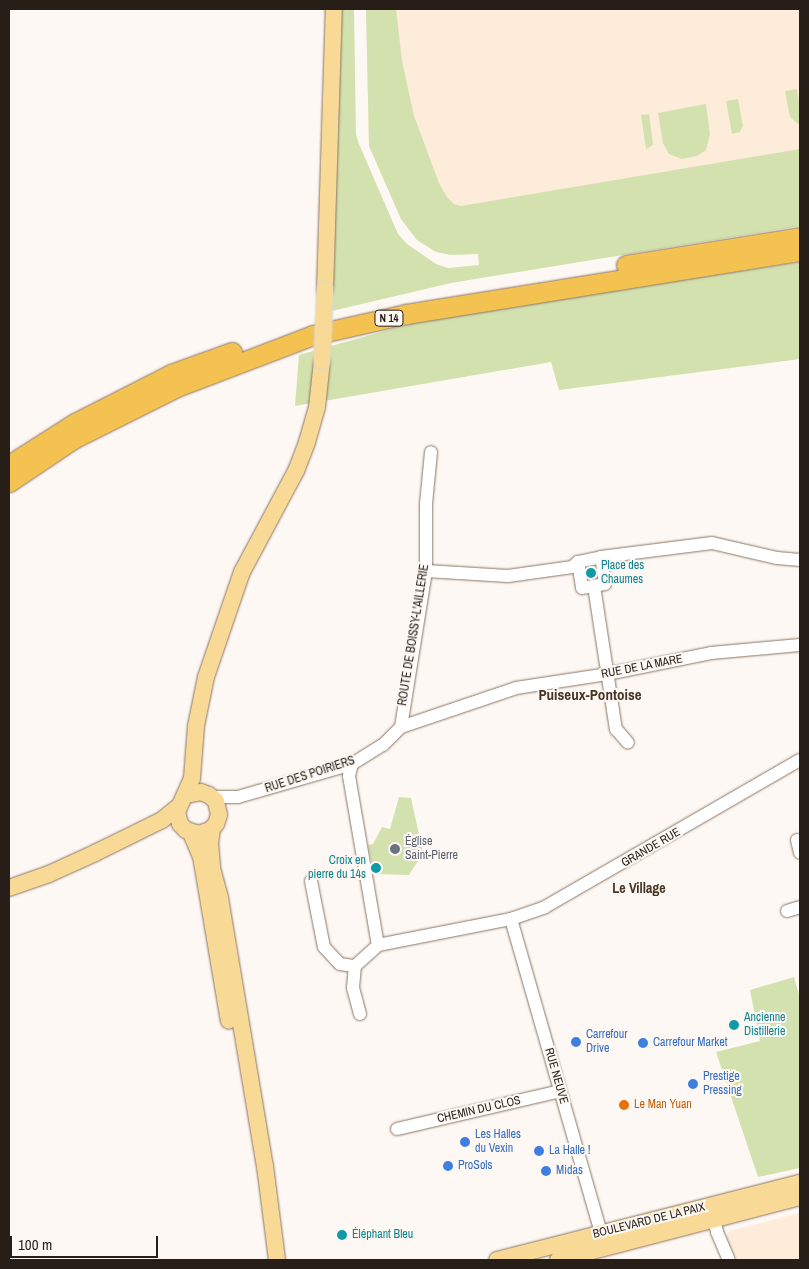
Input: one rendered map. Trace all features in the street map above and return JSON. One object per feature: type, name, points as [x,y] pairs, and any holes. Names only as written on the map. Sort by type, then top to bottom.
[{"type":"highway","name":"N 14","points":[[9,465],[75,423],[171,374],[313,323],[406,302],[800,237]]},
{"type":"highway","name":"N 14","points":[[9,482],[73,439],[176,387],[313,335],[396,316],[800,251]]},
{"type":"highway","points":[[9,488],[58,456],[176,387]]},
{"type":"main road","points":[[268,1260],[261,1207],[201,856],[188,831],[179,821],[182,802],[192,778],[196,726],[206,677],[217,644],[242,572],[296,471],[308,442],[317,407],[322,362],[334,9]]},
{"type":"main road","points":[[95,853],[161,830],[188,831],[202,834],[212,829],[218,821],[220,812],[202,777],[217,644]]},
{"type":"main road","points":[[9,888],[49,874],[162,820],[196,792],[210,795]]},
{"type":"main road","points":[[212,829],[210,843],[212,868],[220,898],[264,1157],[278,1260]]},
{"type":"main road","name":"BOULEVARD DE LA PAIX","points":[[566,1258],[620,1244],[800,1183]]},
{"type":"main road","name":"BOULEVARD DE LA PAIX","points":[[497,1260],[601,1233],[800,1197]]},
{"type":"street","name":"ROUTE DE BOISSY-L'AILLERIE","points":[[400,728],[426,571],[426,504],[431,452]]},
{"type":"street","points":[[426,571],[508,576],[572,567],[578,562],[712,543],[777,558],[800,560]]},
{"type":"street","points":[[578,562],[582,588],[605,584],[604,558]]},
{"type":"street","points":[[594,586],[616,729],[628,743]]},
{"type":"street","name":"RUE DE LA MARE","points":[[400,728],[516,688],[607,674],[711,653],[800,645]]},
{"type":"street","name":"RUE DES POIRIERS","points":[[238,797],[352,764],[383,745],[400,728]]},
{"type":"street","name":"GRANDE RUE","points":[[378,945],[511,919],[545,907],[800,760]]},
{"type":"street","points":[[352,764],[349,776],[378,945],[355,966],[353,988],[360,1014]]},
{"type":"street","points":[[210,795],[238,797]]},
{"type":"street","points":[[220,812],[238,797]]},
{"type":"street","points":[[797,840],[800,853]]},
{"type":"street","points":[[311,881],[324,947],[340,964],[355,966]]},
{"type":"street","points":[[788,910],[800,907]]},
{"type":"street","name":"RUE NEUVE","points":[[511,919],[601,1233]]},
{"type":"street","name":"CHEMIN DU CLOS","points":[[397,1129],[560,1092]]},
{"type":"street","points":[[712,1213],[729,1260]]},
{"type":"street","points":[[566,1258],[598,1241],[601,1233],[611,1241],[620,1244]]},
{"type":"shaded area","points":[[366,9],[800,9],[800,178],[492,252],[464,255],[436,252],[417,240],[401,219],[369,146]]},
{"type":"shaded area","points":[[800,1213],[800,1260],[738,1260],[726,1239],[729,1231]]},
{"type":"green space","points":[[339,9],[354,9],[356,134],[359,144],[398,234],[407,244],[436,264],[448,268],[479,265],[478,254],[451,255],[436,252],[417,240],[401,219],[369,146],[366,9],[396,9],[402,61],[414,116],[439,183],[447,197],[454,204],[461,206],[800,149],[800,226],[451,283],[332,311]]},
{"type":"green space","points":[[797,89],[800,109],[800,123],[798,124],[790,117],[785,91]]},
{"type":"green space","points":[[738,99],[743,126],[740,132],[732,134],[726,101]]},
{"type":"green space","points":[[706,104],[710,134],[706,150],[697,156],[682,159],[669,154],[663,143],[658,113]]},
{"type":"green space","points":[[649,114],[653,145],[646,149],[641,115]]},
{"type":"green space","points":[[800,262],[800,359],[559,390],[551,362],[295,406],[299,355],[424,320]]},
{"type":"green space","points":[[399,797],[411,798],[423,853],[409,875],[374,874],[368,845],[373,844],[382,827],[390,829]]},
{"type":"green space","points":[[794,977],[800,998],[800,1168],[758,1177],[716,1052],[760,1041],[750,990]]},
{"type":"place","name":"Place des Chaumes","points":[[591,573]]},
{"type":"place","name":"Église Saint-Pierre","points":[[395,849]]},
{"type":"place","name":"Croix en pierre du 14s","points":[[376,868]]},
{"type":"place","name":"Ancienne Distillerie","points":[[734,1025]]},
{"type":"place","name":"Carrefour Drive","points":[[576,1042]]},
{"type":"place","name":"Carrefour Market","points":[[643,1043]]},
{"type":"place","name":"Prestige Pressing","points":[[693,1084]]},
{"type":"place","name":"Le Man Yuan","points":[[624,1105]]},
{"type":"place","name":"Les Halles du Vexin","points":[[465,1142]]},
{"type":"place","name":"La Halle !","points":[[539,1151]]},
{"type":"place","name":"ProSols","points":[[448,1166]]},
{"type":"place","name":"Midas","points":[[546,1171]]},
{"type":"place","name":"Éléphant Bleu","points":[[342,1235]]},
{"type":"district","name":"Puiseux-Pontoise","points":[[590,695]]},
{"type":"district","name":"Le Village","points":[[639,888]]}]
